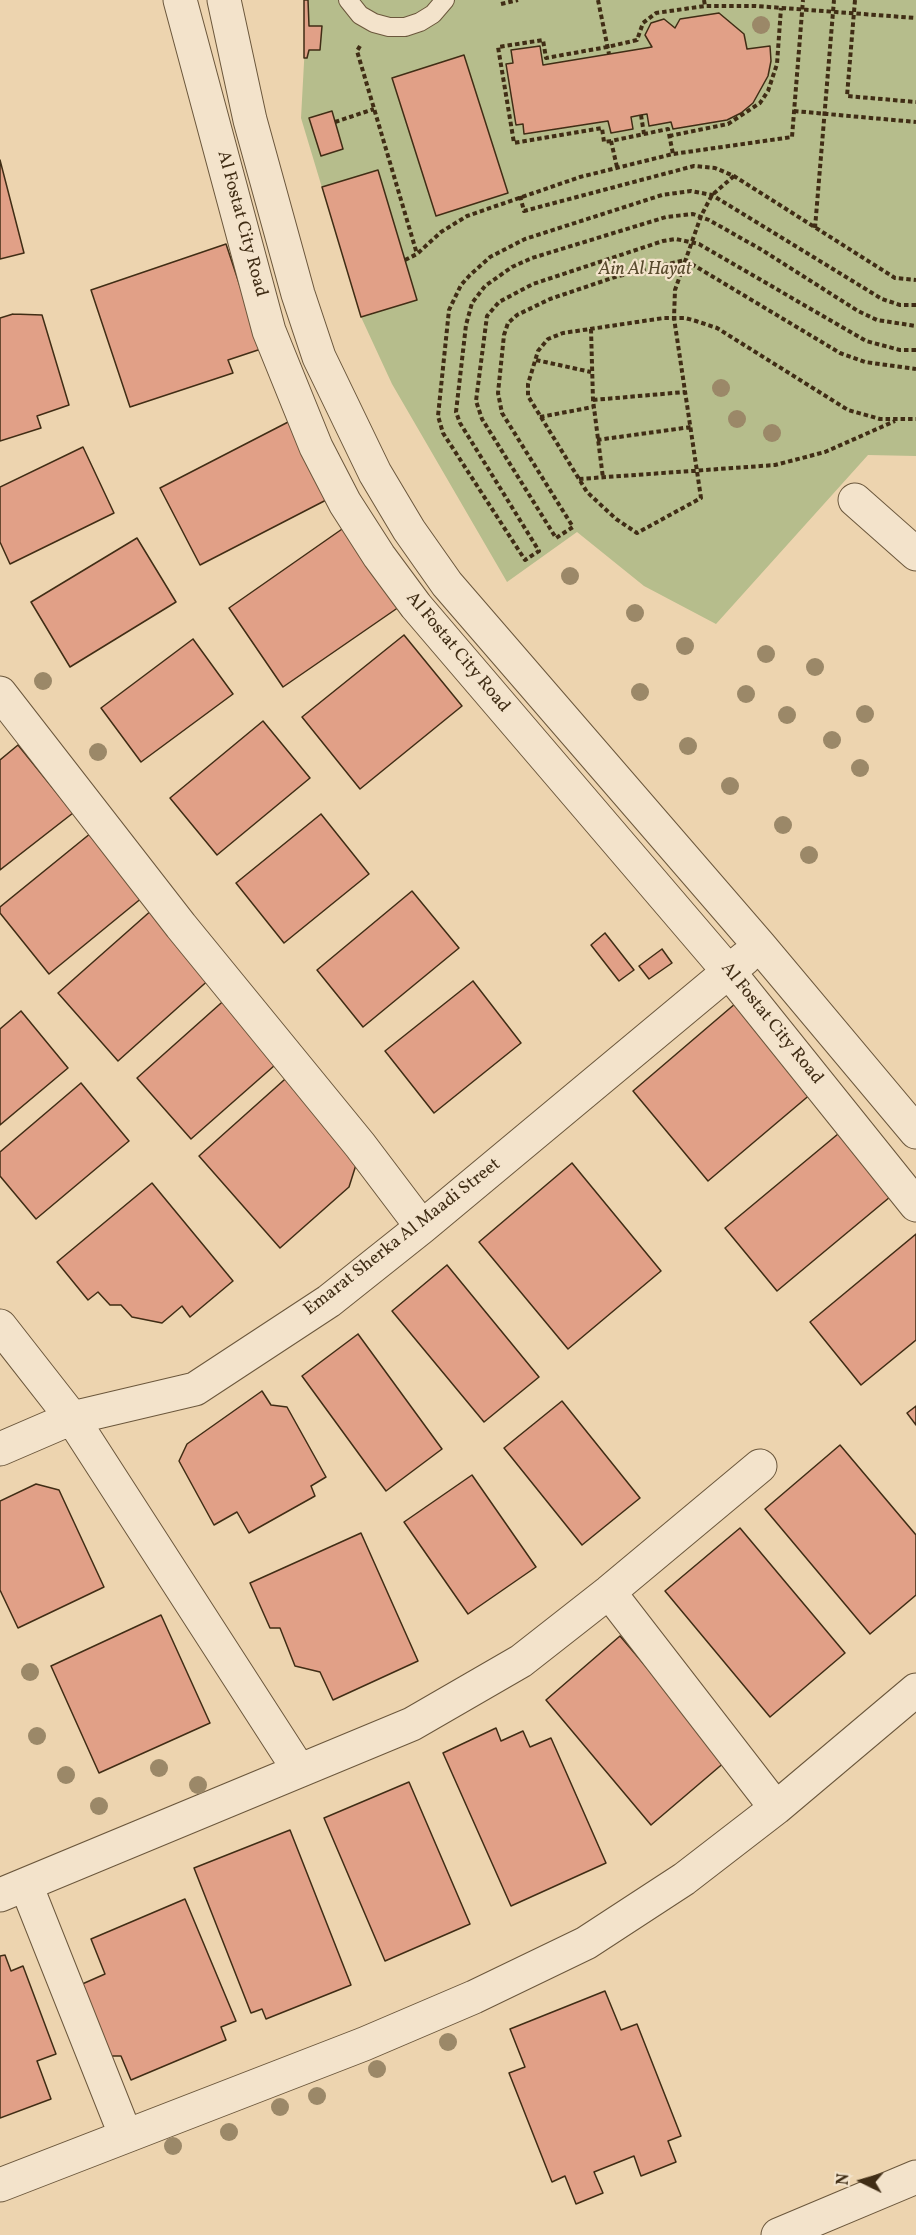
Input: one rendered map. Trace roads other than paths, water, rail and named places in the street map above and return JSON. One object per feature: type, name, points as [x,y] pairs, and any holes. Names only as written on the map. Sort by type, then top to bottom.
[{"type":"street","name":"Al Fostat City Road","points":[[180,0],[269,331],[316,447],[345,502],[379,556],[416,606],[729,972],[916,1205]]},
{"type":"street","name":"Al Fostat City Road","points":[[229,1],[250,120],[298,294],[319,357],[375,474],[409,530],[447,584],[760,946],[916,1132]]},
{"type":"street","points":[[855,500],[916,554]]},
{"type":"street","points":[[0,693],[422,1227]]},
{"type":"street","name":"Emarat Sherka Al Maadi Street","points":[[0,1449],[72,1418],[195,1389],[328,1301],[422,1227],[760,946]]},
{"type":"street","points":[[0,1326],[72,1418],[299,1770]]},
{"type":"street","points":[[125,2134],[13,1890],[412,1724],[521,1661],[609,1592],[760,1466]]},
{"type":"street","points":[[609,1592],[776,1808]]},
{"type":"street","points":[[0,2185],[125,2134],[364,2044],[474,1997],[586,1943],[684,1879],[776,1808],[916,1690]]},
{"type":"street","points":[[787,2233],[916,2177]]},
{"type":"lane","points":[[348,0],[360,15],[374,23],[389,27],[405,27],[420,22],[433,14],[445,0]]},
{"type":"park label","name":"Ain Al Hayat","points":[[645,271]]}]
